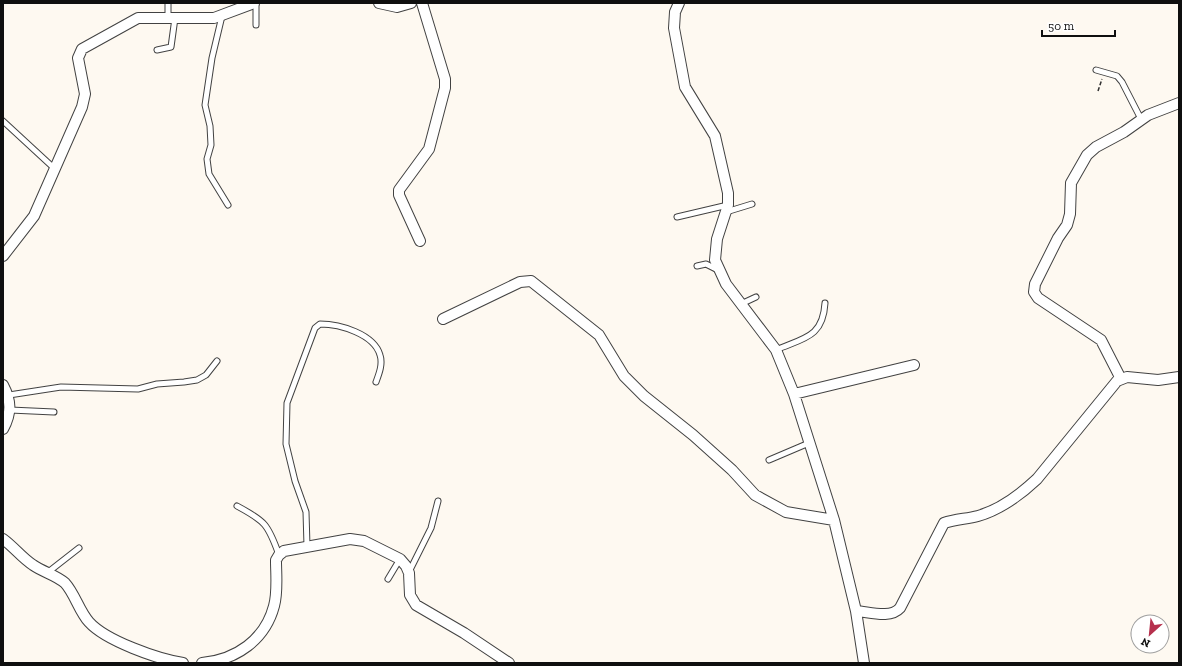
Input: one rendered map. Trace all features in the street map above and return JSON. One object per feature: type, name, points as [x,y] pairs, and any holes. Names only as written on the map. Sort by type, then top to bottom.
[{"type":"street","points":[[3,256],[30,224],[84,100],[78,58],[82,49],[138,18],[214,18],[255,3]]},
{"type":"street","points":[[379,3],[397,7],[411,3]]},
{"type":"street","points":[[420,241],[399,195],[399,190],[429,149],[445,83],[422,3]]},
{"type":"street","points":[[679,3],[675,12],[674,28],[682,77],[690,97],[711,129],[718,144],[728,193],[727,208],[715,250],[715,260],[719,271],[740,304],[776,350],[794,394],[834,520],[856,611],[864,663]]},
{"type":"street","points":[[1121,378],[1101,340],[1038,298],[1034,292],[1035,284],[1055,243],[1069,219],[1071,183],[1087,155],[1096,147],[1124,132],[1153,112],[1179,103]]},
{"type":"street","points":[[443,319],[520,282],[531,281],[600,335],[624,376],[644,396],[693,435],[732,470],[755,495],[786,512],[834,520]]},
{"type":"street","points":[[794,394],[914,365]]},
{"type":"street","points":[[1121,378],[1158,380],[1179,377]]},
{"type":"street","points":[[856,611],[890,615],[896,613],[944,523],[985,513],[1016,496],[1028,487],[1121,378]]},
{"type":"street","points":[[3,385],[11,402],[10,410],[3,429]]},
{"type":"street","points":[[3,539],[31,564],[57,577],[65,584],[88,620],[104,635],[163,660],[183,663]]},
{"type":"street","points":[[202,663],[215,662],[238,653],[256,640],[268,624],[274,605],[276,560],[284,551],[307,546],[357,539],[400,559],[406,566],[409,573],[410,595],[416,605],[464,633],[509,663]]},
{"type":"lane","points":[[157,50],[171,47],[172,18],[168,3]]},
{"type":"lane","points":[[255,3],[256,25]]},
{"type":"lane","points":[[222,16],[212,58],[205,105],[210,126],[211,145],[207,159],[209,174],[228,205]]},
{"type":"lane","points":[[1096,70],[1117,76],[1122,82],[1141,119]]},
{"type":"lane","points":[[3,121],[55,169]]},
{"type":"lane","points":[[677,217],[752,204]]},
{"type":"lane","points":[[697,266],[706,264],[719,271]]},
{"type":"lane","points":[[740,304],[756,297]]},
{"type":"lane","points":[[776,350],[814,333],[822,322],[825,303]]},
{"type":"lane","points":[[307,546],[306,512],[295,481],[286,444],[287,403],[315,328],[320,324],[345,327],[371,340],[380,355],[381,368],[376,382]]},
{"type":"lane","points":[[9,395],[61,387],[138,389],[157,384],[197,380],[206,375],[217,361]]},
{"type":"lane","points":[[10,410],[54,412]]},
{"type":"lane","points":[[768,460],[809,443]]},
{"type":"lane","points":[[409,573],[431,528],[438,501]]},
{"type":"lane","points":[[237,506],[264,522],[272,536],[279,555]]},
{"type":"lane","points":[[47,573],[79,548]]},
{"type":"lane","points":[[388,579],[400,559]]},
{"type":"path","points":[[1098,91],[1105,72]]}]
